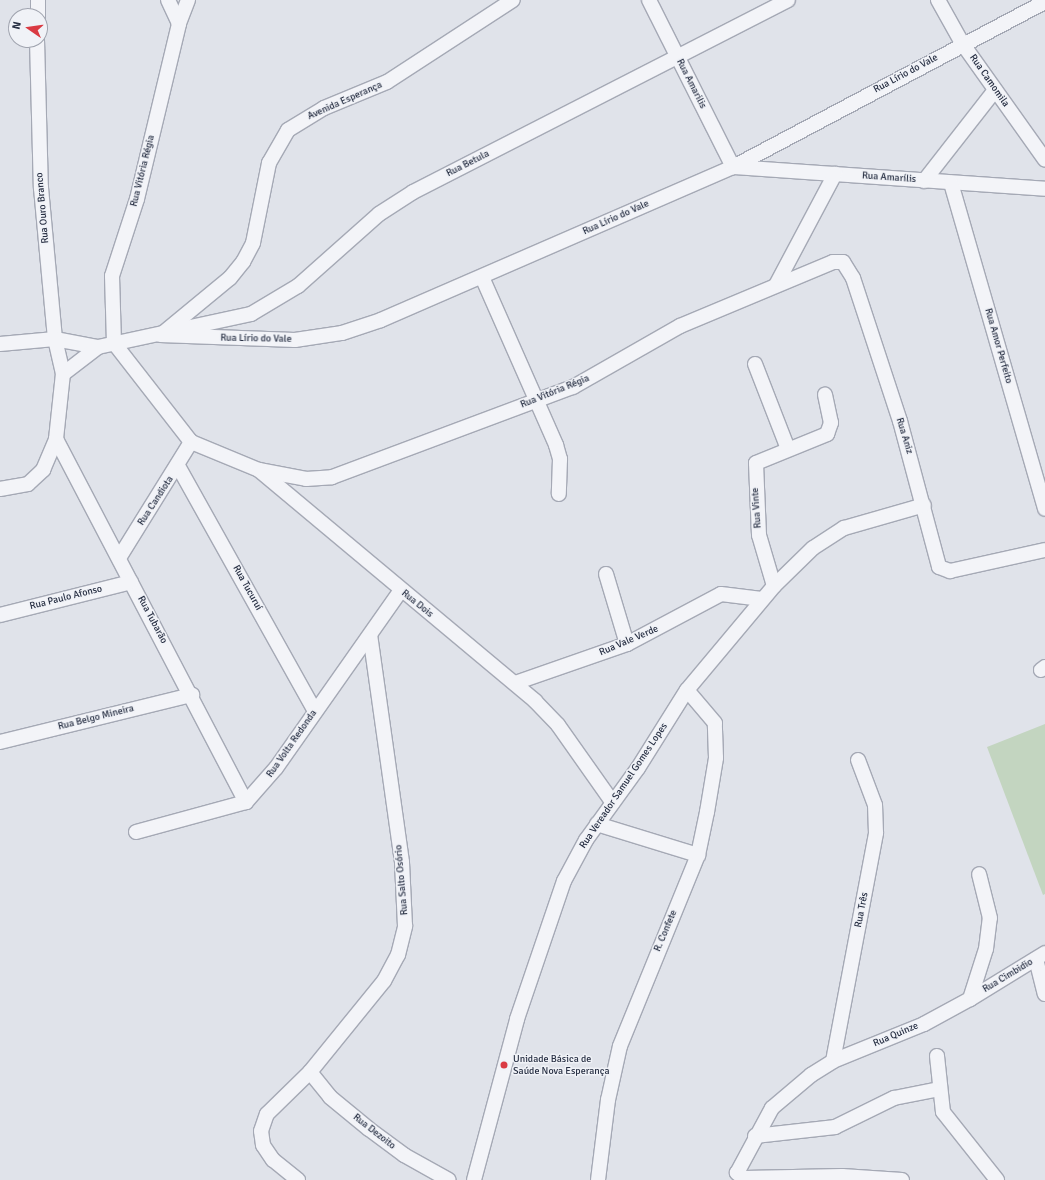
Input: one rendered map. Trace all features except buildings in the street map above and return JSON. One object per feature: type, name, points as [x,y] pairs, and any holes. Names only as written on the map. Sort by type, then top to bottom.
[{"type":"street","points":[[168,0],[179,24]]},
{"type":"street","name":"Rua Vitória Régia","points":[[114,344],[112,276],[137,199],[179,24],[188,0]]},
{"type":"street","name":"Avenida Esperança","points":[[160,335],[230,278],[243,262],[253,242],[271,158],[288,130],[324,108],[387,82],[513,0]]},
{"type":"street","name":"Rua Amarilis","points":[[648,0],[733,167]]},
{"type":"street","name":"Rua Betula","points":[[160,335],[231,319],[270,305],[309,278],[397,201],[678,58],[788,0]]},
{"type":"street","name":"Rua Camomila","points":[[938,0],[962,43],[1045,160]]},
{"type":"street","name":"Rua Lírio do Vale","points":[[160,335],[273,342],[316,337],[381,320],[733,167],[962,43],[1045,2]]},
{"type":"street","name":"Rua Ouro Branco","points":[[0,489],[36,479],[56,439],[63,374],[55,339],[39,156],[37,48]]},
{"type":"street","points":[[924,181],[995,90]]},
{"type":"street","name":"Rua Amarílis","points":[[733,167],[1045,189]]},
{"type":"street","points":[[776,285],[835,174]]},
{"type":"street","name":"Rua Amor Perfeito","points":[[951,183],[1045,509]]},
{"type":"street","name":"Rua Vitória Régia","points":[[259,470],[324,479],[585,381],[680,326],[834,262],[843,262],[853,278]]},
{"type":"street","points":[[482,277],[558,452],[559,494]]},
{"type":"street","name":"Rua Aniz","points":[[853,278],[924,505],[939,568],[950,571],[969,568],[1045,550]]},
{"type":"street","points":[[0,344],[55,339],[98,347],[160,335]]},
{"type":"street","points":[[114,344],[191,442]]},
{"type":"street","points":[[63,374],[98,347]]},
{"type":"street","points":[[755,364],[788,449]]},
{"type":"street","name":"Rua Vinte","points":[[774,586],[759,535],[755,466],[758,461],[829,432],[825,395]]},
{"type":"street","name":"Rua Tubarão","points":[[56,439],[192,695],[246,802]]},
{"type":"street","name":"Rua Candiota","points":[[119,558],[178,466],[191,442]]},
{"type":"street","name":"Rua Dois","points":[[191,442],[259,470],[400,590],[515,684],[558,725],[613,803]]},
{"type":"street","name":"Rua Tucuruí","points":[[178,466],[315,711]]},
{"type":"street","name":"Rua Vereador Samuel Gomes Lopes","points":[[474,1180],[517,1019],[564,880],[597,824],[613,803],[687,690],[774,586],[813,548],[838,531],[875,516],[924,505]]},
{"type":"street","points":[[606,574],[627,644]]},
{"type":"street","name":"Rua Paulo Afonso","points":[[0,615],[131,582]]},
{"type":"street","name":"Rua Volta Redonda","points":[[246,802],[276,768],[400,590]]},
{"type":"street","name":"Rua Vale Verde","points":[[515,684],[627,644],[722,594],[762,599]]},
{"type":"street","name":"Rua Salto Osório","points":[[298,1180],[268,1154],[261,1131],[273,1105],[310,1072],[388,975],[398,955],[405,926],[402,862],[370,635]]},
{"type":"street","name":"R. Confete","points":[[598,1180],[608,1100],[620,1046],[698,855],[717,738],[708,712],[687,690]]},
{"type":"street","name":"Rua Belgo Mineira","points":[[0,742],[192,695]]},
{"type":"street","name":"Rua Três","points":[[833,1061],[876,833],[875,805],[858,760]]},
{"type":"street","points":[[136,832],[246,802]]},
{"type":"street","points":[[597,824],[698,855]]},
{"type":"street","points":[[970,1000],[986,949],[990,918],[979,874]]},
{"type":"street","points":[[1040,956],[1045,994]]},
{"type":"street","name":"Rua Cimbidio","points":[[970,1000],[1040,956]]},
{"type":"street","name":"Rua Quinze","points":[[902,1180],[842,1176],[744,1178],[737,1173],[755,1136],[781,1098],[833,1061],[924,1024],[970,1000]]},
{"type":"street","points":[[937,1056],[940,1089],[946,1117],[997,1180]]},
{"type":"street","name":"Rua Dezoito","points":[[310,1072],[330,1097],[369,1129],[404,1155],[449,1180]]},
{"type":"street","points":[[755,1136],[835,1126],[894,1098],[940,1089]]},
{"type":"green space","points":[[1045,724],[1045,894],[1043,895],[987,747]]},
{"type":"place","name":"Unidade Básica de Saúde Nova Esperança","points":[[504,1065]]}]
